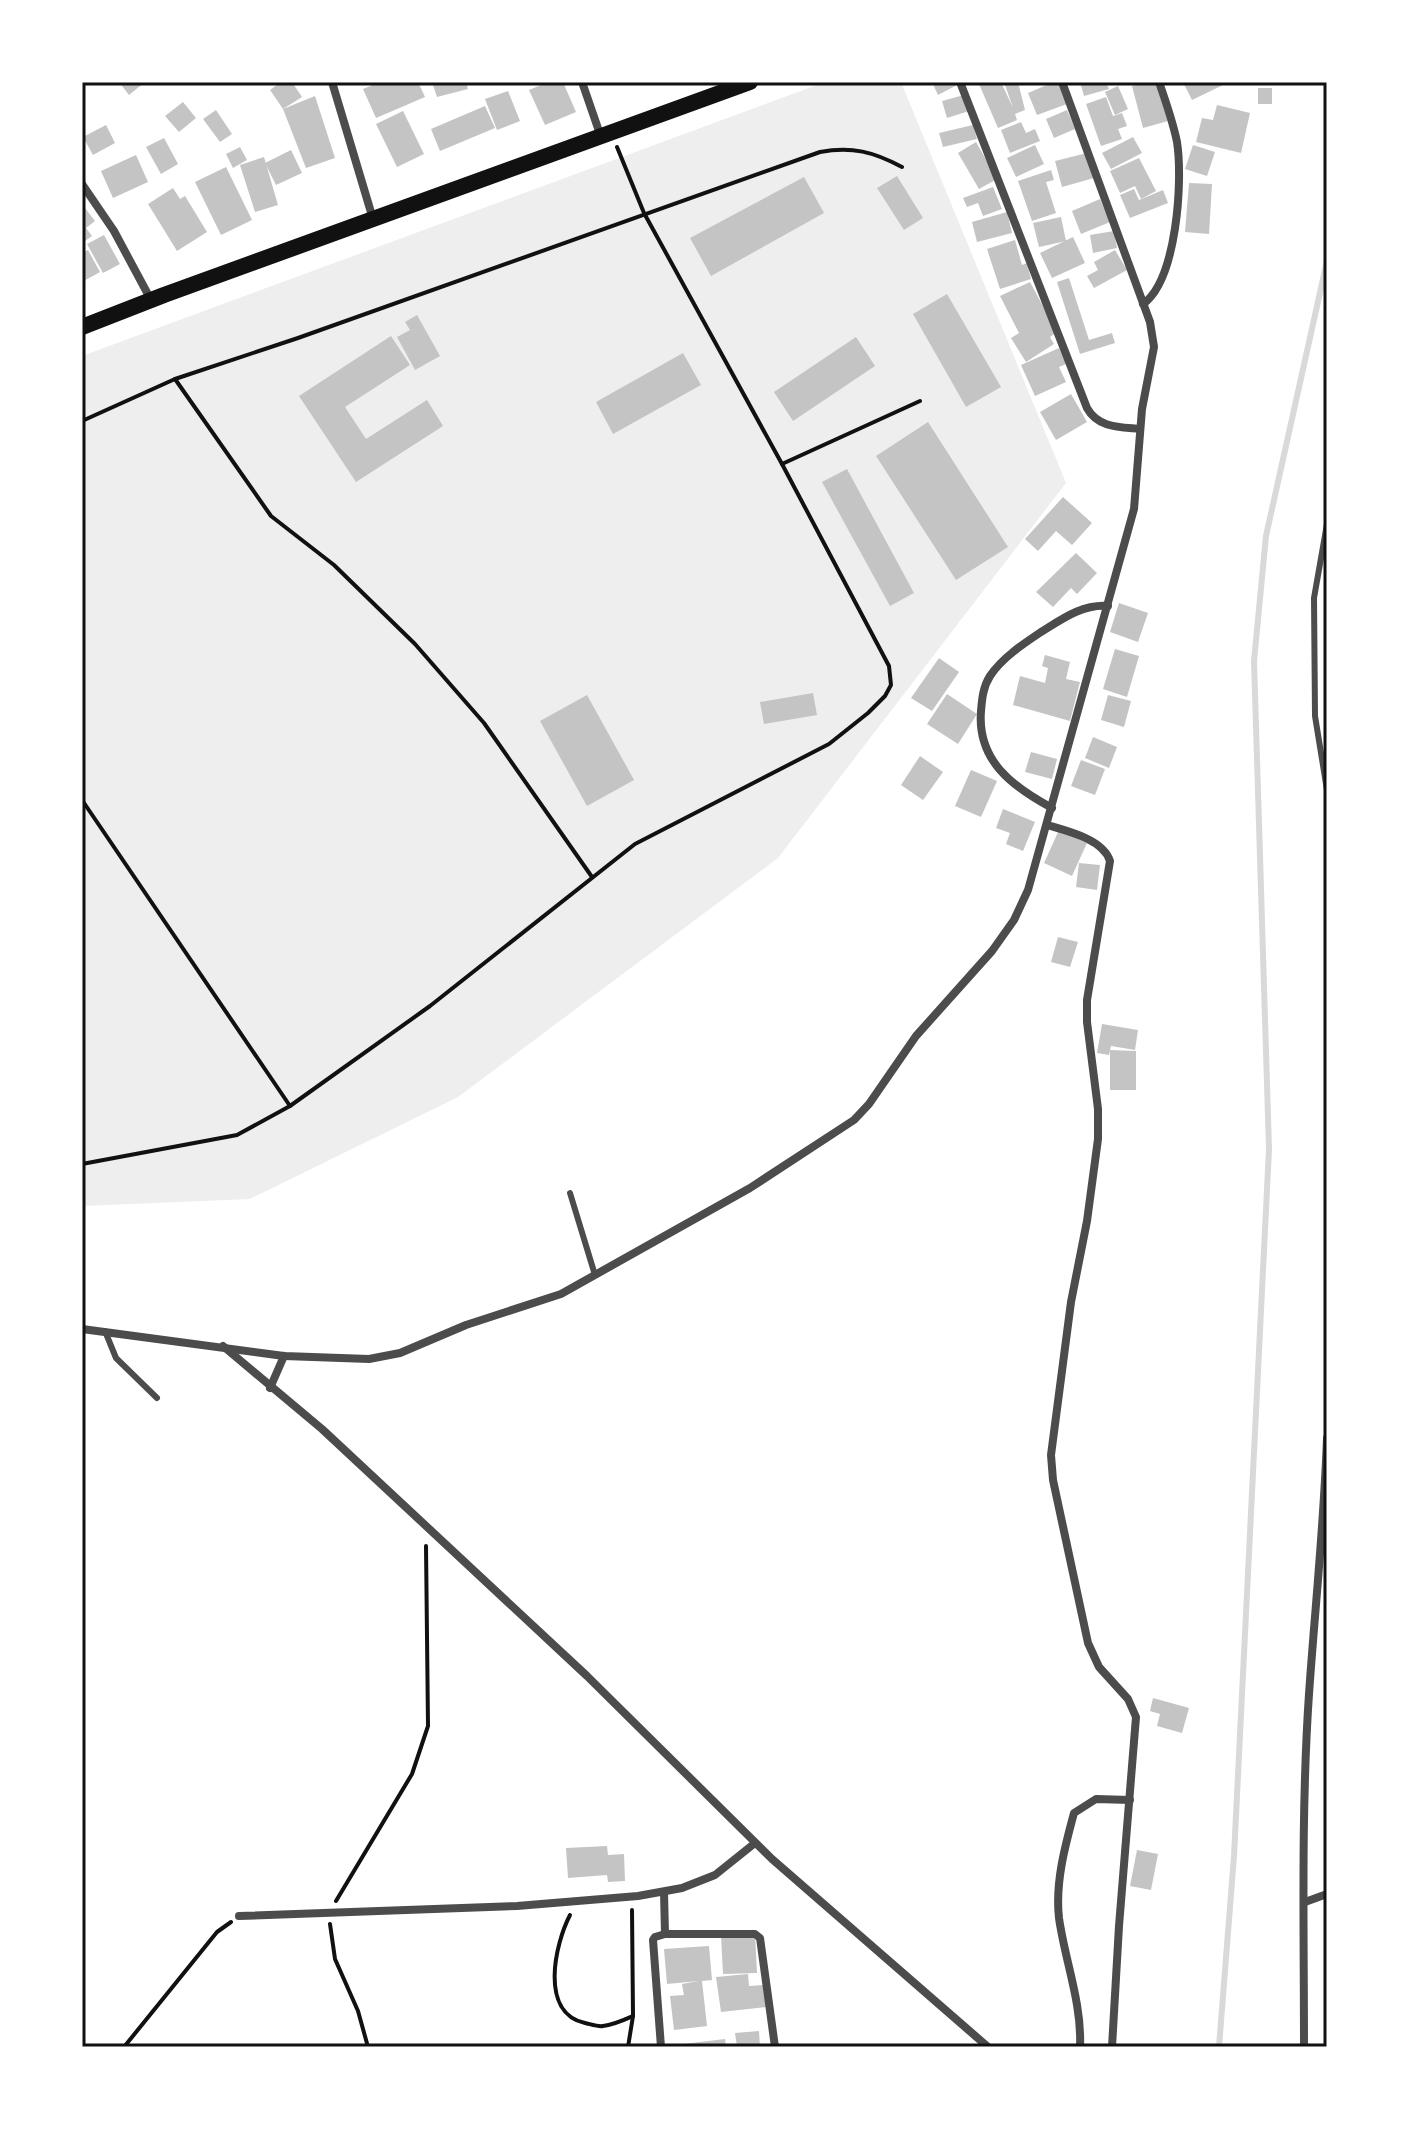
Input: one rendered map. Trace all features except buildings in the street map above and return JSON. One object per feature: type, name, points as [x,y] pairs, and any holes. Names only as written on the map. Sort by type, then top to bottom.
[{"type":"main road","points":[[82,327],[750,82]]},
{"type":"street","points":[[332,82],[373,219]]},
{"type":"street","points":[[582,82],[607,135]]},
{"type":"street","points":[[960,82],[1087,408],[1094,419],[1104,424],[1140,429]]},
{"type":"street","points":[[82,1329],[284,1356],[351,1360],[384,1358],[466,1325],[550,1299],[750,1188],[854,1120],[869,1104],[916,1036],[992,951],[1014,920],[1028,890],[1108,606],[1134,509],[1140,429],[1154,347],[1153,330],[1062,82]]},
{"type":"street","points":[[1143,304],[1153,295],[1164,273],[1178,195],[1177,142],[1159,82]]},
{"type":"street","points":[[82,184],[122,245],[151,300]]},
{"type":"street","points":[[1052,808],[1017,786],[985,749],[980,728],[985,688],[999,666],[1037,635],[1084,607],[1108,606]]},
{"type":"street","points":[[1047,825],[1092,842],[1106,853],[1110,861],[1087,1000],[1098,1139],[1087,1221],[1071,1302],[1051,1455],[1053,1480],[1088,1643],[1099,1667],[1135,1712],[1112,2047]]},
{"type":"street","points":[[223,1346],[322,1429],[587,1676],[755,1843],[988,2047]]},
{"type":"street","points":[[270,1388],[284,1356]]},
{"type":"street","points":[[1304,2047],[1309,1695],[1323,1538],[1327,1438]]},
{"type":"street","points":[[1080,2047],[1081,2022],[1059,1915],[1063,1852],[1074,1813],[1096,1799],[1130,1800]]},
{"type":"street","points":[[239,1916],[632,1897],[664,1892],[715,1875],[755,1843]]},
{"type":"street","points":[[664,1892],[665,1934]]},
{"type":"street","points":[[1305,1902],[1327,1894]]},
{"type":"street","points":[[661,2047],[653,1940],[665,1934],[755,1934],[760,1938],[775,2047]]},
{"type":"lane","points":[[1327,524],[1314,598],[1315,716],[1327,790]]},
{"type":"lane","points":[[570,1193],[595,1275]]},
{"type":"lane","points":[[105,1331],[116,1358],[157,1398]]},
{"type":"path","points":[[82,1164],[237,1135],[290,1106],[430,1006],[635,844],[829,744],[868,713],[891,685],[889,666],[644,213],[607,135]]},
{"type":"path","points":[[82,421],[175,379],[820,152],[838,149],[866,151],[902,167]]},
{"type":"path","points":[[175,379],[271,516],[334,565],[405,634],[484,723],[593,878]]},
{"type":"path","points":[[782,464],[920,401]]},
{"type":"path","points":[[82,800],[290,1106]]},
{"type":"path","points":[[368,2047],[358,2011],[335,1959],[329,1913],[412,1774],[428,1726],[426,1529]]},
{"type":"path","points":[[628,2047],[633,2016],[632,1897]]},
{"type":"path","points":[[577,1902],[560,1934],[553,1974],[559,2003],[575,2021],[602,2027],[633,2016]]},
{"type":"path","points":[[124,2047],[217,1932],[239,1916]]},
{"type":"shaded area","points":[[825,82],[901,82],[1066,483],[778,858],[458,1097],[250,1199],[82,1206],[82,356]]},
{"type":"waterway","points":[[1219,2047],[1234,1856],[1269,1149],[1254,661],[1266,536],[1327,261]]}]
